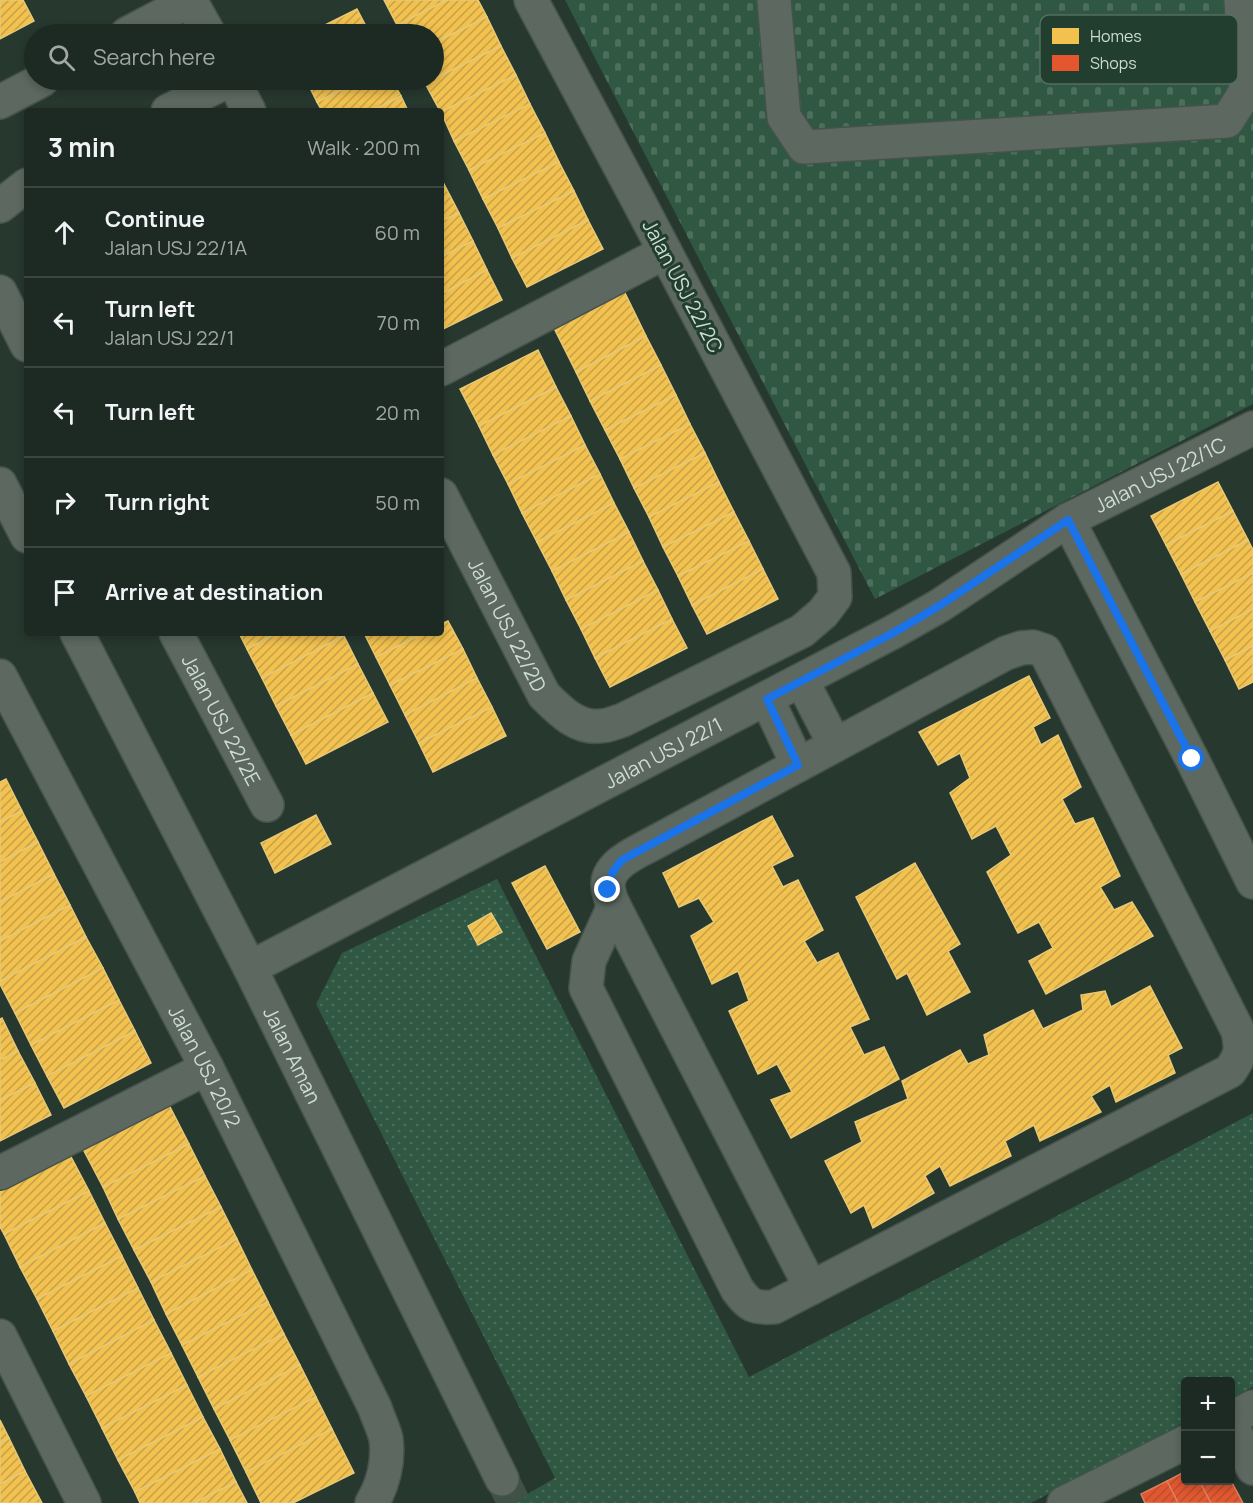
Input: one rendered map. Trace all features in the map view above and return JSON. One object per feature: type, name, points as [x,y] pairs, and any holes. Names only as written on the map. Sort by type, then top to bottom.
[{"type":"street","points":[[146,24],[190,0],[203,24]]},
{"type":"street","name":"Jalan USJ 22/2C","points":[[531,0],[834,573],[835,597],[823,613],[802,631],[623,720],[600,726]]},
{"type":"street","points":[[774,0],[784,117],[804,147],[1227,121],[1246,91],[1240,0]]},
{"type":"street","points":[[0,102],[24,89]]},
{"type":"street","points":[[174,108],[211,90]]},
{"type":"street","points":[[237,90],[247,108]]},
{"type":"street","points":[[0,206],[24,187]]},
{"type":"street","points":[[444,367],[665,252]]},
{"type":"street","points":[[0,292],[24,339]]},
{"type":"street","name":"Jalan USJ 22/1C","points":[[1068,520],[1253,428]]},
{"type":"street","points":[[2,495],[24,531]]},
{"type":"street","name":"Jalan USJ 22/2D","points":[[444,501],[544,695],[562,714],[583,724],[600,726]]},
{"type":"street","points":[[1068,520],[1253,882]]},
{"type":"street","name":"Jalan USJ 22/1","points":[[249,968],[893,633],[939,606],[1068,520]]},
{"type":"street","name":"Jalan Aman","points":[[79,636],[249,968],[502,1479]]},
{"type":"street","name":"Jalan USJ 22/2E","points":[[178,636],[267,805]]},
{"type":"street","points":[[614,906],[589,961],[586,988],[737,1289],[745,1301],[757,1308],[774,1307],[812,1288],[1230,1071],[1240,1057],[1241,1043],[1238,1031],[1045,651],[1033,647],[1006,653],[622,860],[614,869],[609,880],[608,890],[614,906],[812,1288]]},
{"type":"street","name":"Jalan USJ 20/2","points":[[0,676],[207,1068],[375,1408],[386,1439],[386,1466],[379,1493],[372,1503]]},
{"type":"street","points":[[802,681],[835,745]]},
{"type":"street","points":[[767,699],[798,765]]},
{"type":"street","points":[[0,1173],[207,1068]]},
{"type":"street","points":[[0,1336],[84,1503]]},
{"type":"street","points":[[1235,1418],[1253,1407]]},
{"type":"street","points":[[1235,1431],[1253,1468]]},
{"type":"street","points":[[1064,1503],[1181,1444]]},
{"type":"green space","points":[[565,0],[1253,0],[1253,404],[875,599]]},
{"type":"green space","points":[[497,879],[749,1377],[1253,1113],[1253,1387],[1235,1396],[1235,1377],[1181,1377],[1181,1424],[1031,1503],[512,1503],[555,1478],[316,1004],[342,953]]},
{"type":"building: Homes","points":[[0,0],[23,0],[34,21],[24,24],[24,26],[0,39]]},
{"type":"building: Homes","points":[[384,0],[447,0],[399,24],[396,24]]},
{"type":"building: Homes","points":[[447,0],[478,0],[487,17],[444,38],[444,24],[399,24]]},
{"type":"building: Homes","points":[[357,9],[365,24],[327,24]]},
{"type":"building: Homes","points":[[487,17],[501,46],[444,74],[444,38]]},
{"type":"building: Homes","points":[[501,46],[516,75],[444,111],[444,108],[439,108],[429,90],[444,90],[444,74]]},
{"type":"building: Homes","points":[[516,75],[530,104],[454,141],[444,119],[444,111]]},
{"type":"building: Homes","points":[[311,90],[342,90],[317,102]]},
{"type":"building: Homes","points":[[342,90],[398,90],[401,96],[378,108],[320,108],[317,102]]},
{"type":"building: Homes","points":[[401,96],[407,108],[378,108]]},
{"type":"building: Homes","points":[[530,104],[545,133],[469,170],[454,141]]},
{"type":"building: Homes","points":[[545,133],[559,162],[483,199],[469,170]]},
{"type":"building: Homes","points":[[559,162],[574,191],[498,228],[483,199]]},
{"type":"building: Homes","points":[[444,184],[459,213],[444,220]]},
{"type":"building: Homes","points":[[574,191],[588,220],[512,258],[498,228]]},
{"type":"building: Homes","points":[[459,213],[473,241],[444,256],[444,220]]},
{"type":"building: Homes","points":[[588,220],[603,249],[527,287],[512,258]]},
{"type":"building: Homes","points":[[473,241],[487,270],[444,292],[444,256]]},
{"type":"building: Homes","points":[[487,270],[502,300],[444,329],[444,292]]},
{"type":"building: Homes","points":[[624,291],[646,336],[576,372],[553,326]]},
{"type":"building: Homes","points":[[646,336],[661,365],[590,401],[576,372]]},
{"type":"building: Homes","points":[[538,350],[556,387],[479,426],[460,389]]},
{"type":"building: Homes","points":[[661,365],[676,395],[605,430],[590,401]]},
{"type":"building: Homes","points":[[556,387],[571,416],[493,455],[479,426]]},
{"type":"building: Homes","points":[[676,395],[690,424],[620,459],[605,430]]},
{"type":"building: Homes","points":[[571,416],[585,445],[508,484],[493,455]]},
{"type":"building: Homes","points":[[690,424],[705,453],[634,488],[620,459]]},
{"type":"building: Homes","points":[[585,445],[600,474],[522,513],[508,484]]},
{"type":"building: Homes","points":[[705,453],[719,482],[649,517],[634,488]]},
{"type":"building: Homes","points":[[600,474],[614,503],[537,542],[522,513]]},
{"type":"building: Homes","points":[[719,482],[734,512],[663,547],[649,517]]},
{"type":"building: Homes","points":[[1218,482],[1233,511],[1166,545],[1151,516]]},
{"type":"building: Homes","points":[[614,503],[629,532],[552,571],[537,542]]},
{"type":"building: Homes","points":[[1233,511],[1248,540],[1181,574],[1166,545]]},
{"type":"building: Homes","points":[[734,512],[749,541],[678,576],[663,547]]},
{"type":"building: Homes","points":[[629,532],[643,561],[566,600],[552,571]]},
{"type":"building: Homes","points":[[1248,540],[1253,550],[1253,573],[1195,602],[1181,574]]},
{"type":"building: Homes","points":[[749,541],[763,569],[692,605],[678,576]]},
{"type":"building: Homes","points":[[643,561],[658,590],[581,629],[566,600]]},
{"type":"building: Homes","points":[[763,569],[778,599],[707,634],[692,605]]},
{"type":"building: Homes","points":[[1253,573],[1253,609],[1210,631],[1195,602]]},
{"type":"building: Homes","points":[[658,590],[672,619],[595,658],[581,629]]},
{"type":"building: Homes","points":[[1253,609],[1253,646],[1225,660],[1210,631]]},
{"type":"building: Homes","points":[[672,619],[687,648],[610,687],[595,658]]},
{"type":"building: Homes","points":[[448,621],[463,649],[390,685],[376,657],[418,636],[444,636],[444,623]]},
{"type":"building: Homes","points":[[240,636],[272,636],[247,649]]},
{"type":"building: Homes","points":[[272,636],[344,636],[262,678],[247,649]]},
{"type":"building: Homes","points":[[344,636],[358,664],[276,706],[262,678]]},
{"type":"building: Homes","points":[[366,636],[418,636],[376,657]]},
{"type":"building: Homes","points":[[1253,646],[1253,682],[1239,689],[1225,660]]},
{"type":"building: Homes","points":[[463,649],[477,678],[405,715],[390,685]]},
{"type":"building: Homes","points":[[358,664],[373,693],[291,735],[276,706]]},
{"type":"building: Homes","points":[[1029,676],[1050,718],[1033,727],[1041,745],[1058,735],[1081,787],[1062,799],[1075,824],[1093,818],[1120,876],[1100,887],[1114,910],[1132,902],[1153,936],[1046,994],[1029,961],[1053,948],[1039,922],[1018,933],[987,872],[1011,855],[996,826],[972,839],[950,793],[970,778],[960,753],[938,765],[919,732]]},
{"type":"building: Homes","points":[[477,678],[492,707],[419,743],[405,715]]},
{"type":"building: Homes","points":[[373,693],[388,722],[306,764],[291,735]]},
{"type":"building: Homes","points":[[492,707],[506,736],[433,772],[419,743]]},
{"type":"building: Homes","points":[[6,779],[22,811],[0,822],[0,782]]},
{"type":"building: Homes","points":[[22,811],[38,842],[0,862],[0,822]]},
{"type":"building: Homes","points":[[316,815],[331,844],[275,873],[261,843]]},
{"type":"building: Homes","points":[[772,816],[793,856],[772,866],[783,887],[798,880],[823,930],[804,941],[817,963],[838,953],[869,1019],[850,1027],[864,1055],[884,1047],[899,1079],[791,1138],[771,1100],[792,1092],[777,1064],[758,1074],[729,1011],[749,1001],[738,971],[712,984],[691,936],[714,922],[699,898],[679,907],[663,873]]},
{"type":"building: Homes","points":[[38,842],[54,874],[0,902],[0,862]]},
{"type":"building: Homes","points":[[915,863],[960,944],[948,951],[970,992],[927,1015],[907,973],[897,979],[856,897]]},
{"type":"building: Homes","points":[[545,866],[580,932],[547,949],[512,883]]},
{"type":"building: Homes","points":[[54,874],[70,905],[0,941],[0,902]]},
{"type":"building: Homes","points":[[70,905],[86,937],[0,981],[0,941]]},
{"type":"building: Homes","points":[[491,913],[502,932],[478,945],[468,926]]},
{"type":"building: Homes","points":[[86,937],[103,968],[15,1013],[0,981]]},
{"type":"building: Homes","points":[[103,968],[119,1000],[31,1045],[15,1013]]},
{"type":"building: Homes","points":[[1150,986],[1182,1048],[1168,1055],[1175,1073],[1116,1102],[1110,1085],[1091,1096],[1101,1112],[1040,1141],[1034,1125],[1005,1141],[1011,1156],[950,1186],[940,1166],[925,1176],[934,1193],[873,1228],[864,1205],[851,1213],[825,1161],[862,1142],[855,1122],[908,1099],[902,1081],[960,1050],[968,1064],[989,1055],[984,1035],[1033,1010],[1043,1029],[1083,1010],[1081,995],[1105,991],[1111,1007]]},
{"type":"building: Homes","points":[[119,1000],[135,1031],[47,1076],[31,1045]]},
{"type":"building: Homes","points":[[2,1018],[18,1051],[0,1060],[0,1019]]},
{"type":"building: Homes","points":[[135,1031],[151,1063],[64,1108],[47,1076]]},
{"type":"building: Homes","points":[[18,1051],[35,1083],[0,1100],[0,1060]]},
{"type":"building: Homes","points":[[35,1083],[51,1115],[0,1141],[0,1100]]},
{"type":"building: Homes","points":[[168,1103],[189,1144],[103,1187],[82,1147]]},
{"type":"building: Homes","points":[[189,1144],[205,1176],[118,1219],[103,1187]]},
{"type":"building: Homes","points":[[69,1153],[89,1191],[4,1234],[0,1227],[0,1188]]},
{"type":"building: Homes","points":[[205,1176],[221,1207],[134,1250],[118,1219]]},
{"type":"building: Homes","points":[[89,1191],[105,1223],[20,1267],[4,1234]]},
{"type":"building: Homes","points":[[221,1207],[237,1239],[151,1282],[134,1250]]},
{"type":"building: Homes","points":[[105,1223],[122,1256],[37,1299],[20,1267]]},
{"type":"building: Homes","points":[[237,1239],[252,1270],[166,1314],[151,1282]]},
{"type":"building: Homes","points":[[122,1256],[138,1288],[53,1331],[37,1299]]},
{"type":"building: Homes","points":[[252,1270],[268,1302],[182,1345],[166,1314]]},
{"type":"building: Homes","points":[[138,1288],[154,1320],[69,1364],[53,1331]]},
{"type":"building: Homes","points":[[268,1302],[284,1334],[198,1377],[182,1345]]},
{"type":"building: Homes","points":[[154,1320],[171,1353],[86,1396],[69,1364]]},
{"type":"building: Homes","points":[[284,1334],[300,1365],[214,1409],[198,1377]]},
{"type":"building: Homes","points":[[171,1353],[187,1385],[102,1428],[86,1396]]},
{"type":"building: Homes","points":[[300,1365],[316,1397],[230,1440],[214,1409]]},
{"type":"building: Homes","points":[[187,1385],[203,1417],[118,1460],[102,1428]]},
{"type":"building: Homes","points":[[316,1397],[332,1429],[246,1472],[230,1440]]},
{"type":"building: Homes","points":[[203,1417],[220,1449],[135,1492],[118,1460]]},
{"type":"building: Homes","points":[[0,1420],[9,1438],[0,1443]]},
{"type":"building: Homes","points":[[332,1429],[354,1473],[293,1503],[261,1503],[246,1472]]},
{"type":"building: Homes","points":[[9,1438],[25,1471],[0,1484],[0,1443]]},
{"type":"building: Homes","points":[[220,1449],[236,1482],[194,1503],[140,1503],[135,1492]]},
{"type":"building: Homes","points":[[25,1471],[42,1503],[0,1503],[0,1484]]},
{"type":"building: Homes","points":[[236,1482],[247,1503],[194,1503]]},
{"type":"building: Shops","points":[[1181,1474],[1181,1485],[1202,1485],[1211,1503],[1178,1503],[1167,1481]]},
{"type":"building: Shops","points":[[1167,1481],[1178,1503],[1145,1503],[1141,1494]]},
{"type":"building: Shops","points":[[1202,1485],[1233,1485],[1243,1503],[1211,1503]]},
{"type":"tunnel","points":[[502,1479],[514,1503]]},
{"type":"route","points":[[608,890],[614,869],[622,860],[798,765],[767,699],[893,633],[939,606],[1068,520],[1192,759]]}]
